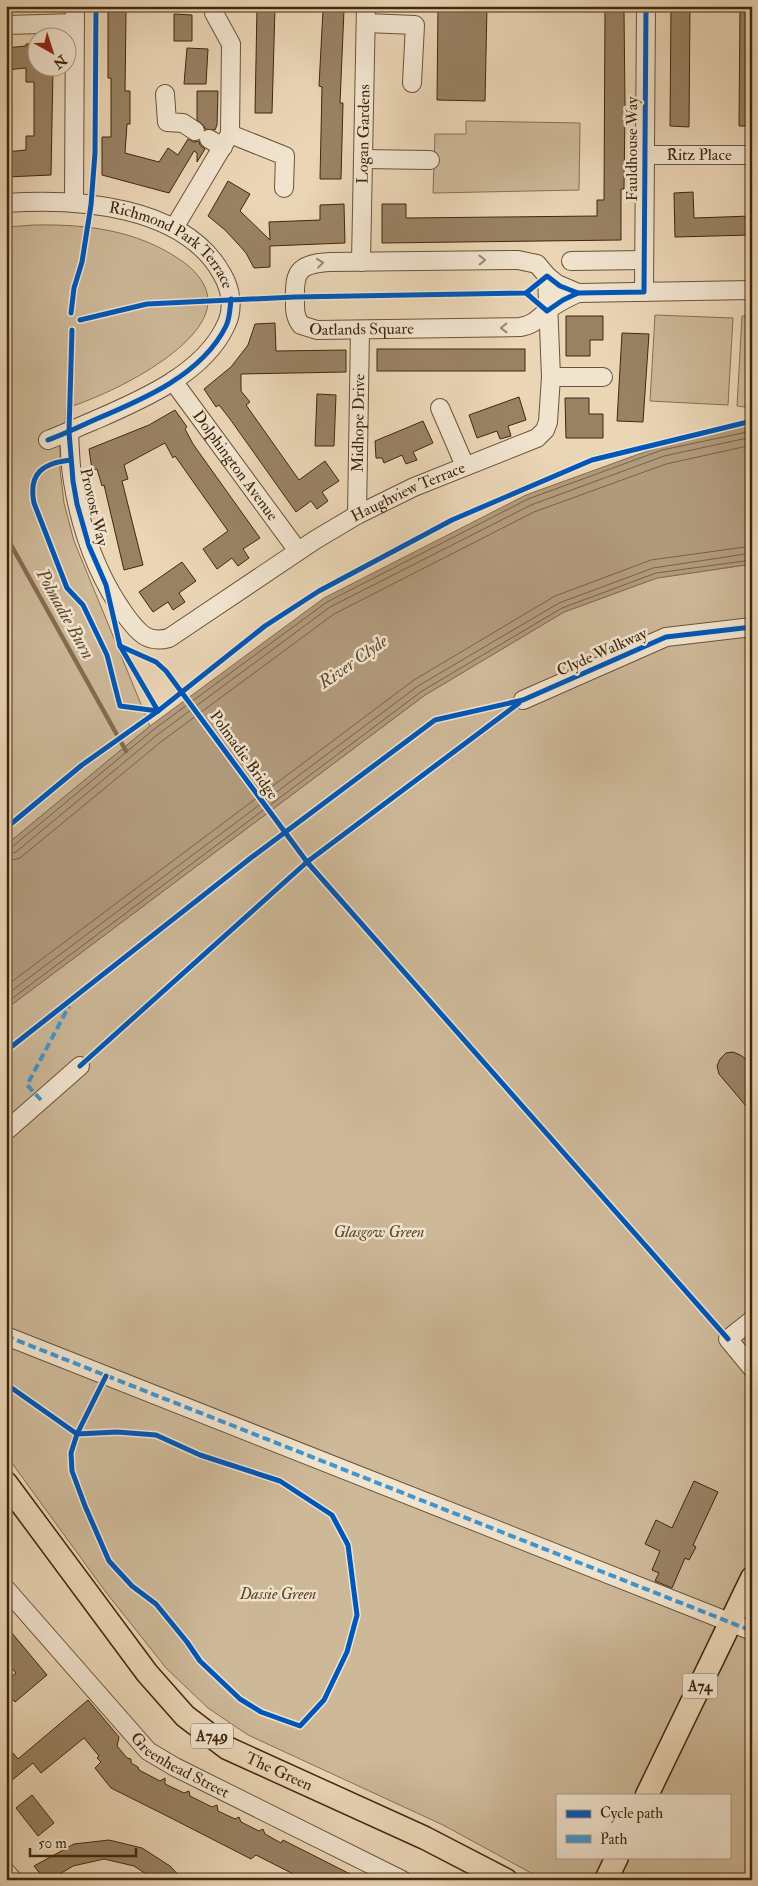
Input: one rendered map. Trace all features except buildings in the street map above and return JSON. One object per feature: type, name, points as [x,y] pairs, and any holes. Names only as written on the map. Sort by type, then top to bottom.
[{"type":"main road","name":"The Green","points":[[6,1483],[147,1672],[186,1716],[227,1748],[365,1810],[506,1880]]},
{"type":"main road","name":"A74","points":[[647,1794],[752,1578]]},
{"type":"main road","points":[[606,1880],[616,1858]]},
{"type":"street","points":[[174,228],[214,138],[231,44],[214,13],[214,6]]},
{"type":"street","name":"Fauldhouse Way","points":[[644,292],[646,6]]},
{"type":"street","points":[[6,25],[75,15],[74,203]]},
{"type":"street","points":[[366,15],[415,25],[412,83]]},
{"type":"street","name":"Logan Gardens","points":[[361,262],[366,15]]},
{"type":"street","points":[[165,94],[167,122],[183,123],[214,138],[285,156],[284,188]]},
{"type":"street","name":"Ritz Place","points":[[645,155],[752,155]]},
{"type":"street","points":[[363,159],[430,160]]},
{"type":"street","name":"Richmond Park Terrace","points":[[6,203],[74,203],[124,210],[174,228],[201,247],[226,280],[231,299],[227,324],[218,340],[190,368],[173,381]]},
{"type":"street","name":"Oatlands Square","points":[[518,260],[538,264],[547,276],[560,286],[578,293],[547,311],[535,323],[520,327],[316,330],[301,324],[295,312],[294,283],[300,271],[306,266],[315,263],[518,260]]},
{"type":"street","points":[[571,261],[644,260]]},
{"type":"street","points":[[547,276],[547,311]]},
{"type":"street","points":[[578,293],[752,290]]},
{"type":"street","name":"Haughview Terrace","points":[[178,634],[298,551],[357,515],[414,487],[537,438],[545,430],[548,422],[551,377],[547,311]]},
{"type":"street","name":"Midhope Drive","points":[[357,515],[360,330]]},
{"type":"street","points":[[551,377],[603,377]]},
{"type":"street","points":[[48,440],[135,403],[173,381]]},
{"type":"street","name":"Dolphington Avenue","points":[[173,381],[298,551]]},
{"type":"street","points":[[440,408],[465,466]]},
{"type":"street","name":"Provost Way","points":[[69,432],[72,481],[77,504],[89,546],[103,580],[124,613],[144,636],[160,641],[178,634]]},
{"type":"street","name":"Clyde Walkway","points":[[523,700],[666,637],[752,627]]},
{"type":"street","points":[[6,1131],[80,1066]]},
{"type":"street","points":[[752,1320],[728,1339],[752,1368]]},
{"type":"street","points":[[6,1336],[730,1624],[752,1631]]},
{"type":"street","name":"Greenhead Street","points":[[6,1589],[148,1751],[175,1767],[402,1880]]},
{"type":"street","points":[[6,1872],[12,1880]]},
{"type":"green space","points":[[466,121],[580,123],[579,190],[433,193],[435,134],[466,134]]},
{"type":"green space","points":[[34,225],[91,228],[128,235],[146,241],[179,259],[194,271],[203,282],[208,301],[203,319],[191,336],[173,353],[128,382],[66,408],[65,426],[60,439],[60,469],[64,503],[74,541],[150,726],[6,845],[6,227]]},
{"type":"green space","points":[[655,315],[733,318],[728,405],[650,401]]},
{"type":"green space","points":[[742,316],[752,317],[752,408],[737,406]]},
{"type":"green space","name":"Glasgow Green","points":[[752,564],[752,1880],[544,1880],[443,1825],[248,1735],[208,1708],[166,1668],[105,1591],[6,1455],[6,1009],[425,695],[564,612],[657,578]]},
{"type":"water","name":"River Clyde","points":[[752,425],[752,564],[657,578],[564,612],[425,695],[6,1009],[6,845],[150,726],[324,598],[526,495],[661,446]]},
{"type":"waterway","name":"Polmadie Burn","points":[[6,536],[126,751]]},
{"type":"marked path","points":[[41,1100],[27,1085],[69,1006]]},
{"type":"marked path","points":[[6,1336],[752,1631]]},
{"type":"cycle path","points":[[71,313],[74,288],[82,262],[91,205],[95,153],[96,6]]},
{"type":"cycle path","points":[[526,293],[547,311],[578,293],[644,292],[646,6]]},
{"type":"cycle path","points":[[80,320],[147,304],[295,297],[526,293],[547,276],[560,286],[578,293]]},
{"type":"cycle path","points":[[48,440],[132,404],[169,384],[186,372],[202,359],[226,326],[231,299]]},
{"type":"cycle path","points":[[72,330],[69,432],[77,504],[89,546],[106,585],[120,646],[158,711]]},
{"type":"cycle path","points":[[6,828],[82,765],[158,711],[265,626],[319,591],[452,520],[592,460],[752,421]]},
{"type":"cycle path","points":[[71,460],[61,461],[40,471],[33,484],[34,503],[67,588],[83,605],[107,655],[120,706],[158,711]]},
{"type":"cycle path","points":[[6,1051],[252,857],[435,720],[523,700],[666,637],[752,627]]},
{"type":"cycle path","name":"Polmadie Bridge","points":[[120,646],[156,662],[166,671],[307,862],[728,1339]]},
{"type":"cycle path","points":[[80,1066],[307,862],[519,703]]},
{"type":"cycle path","points":[[6,1384],[77,1434],[106,1376]]},
{"type":"cycle path","points":[[117,1432],[156,1435],[200,1455],[280,1481],[332,1515],[348,1545],[357,1615],[347,1652],[324,1700],[300,1726],[261,1712],[240,1699],[200,1661],[156,1604],[132,1586],[109,1561],[72,1471],[71,1453],[77,1434],[117,1432]]},
{"type":"park label","name":"Dassie Green","points":[[278,1594]]}]
